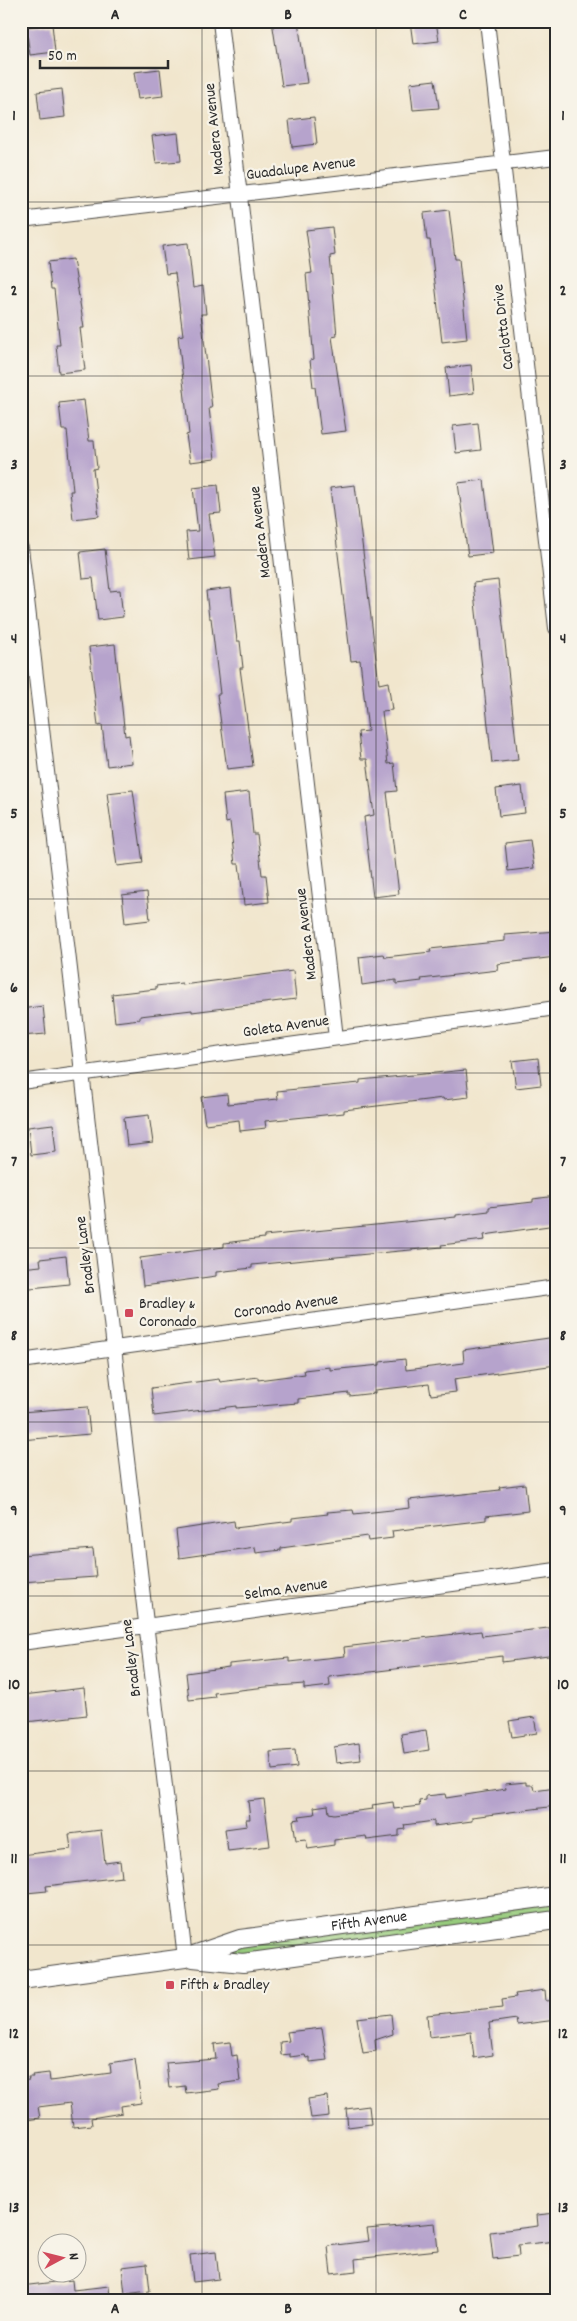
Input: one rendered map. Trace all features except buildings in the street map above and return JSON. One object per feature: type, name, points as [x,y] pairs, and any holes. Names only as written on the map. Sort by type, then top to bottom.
[{"type":"street","name":"Madera Avenue","points":[[220,21],[336,1038]]},
{"type":"street","name":"Carlotta Drive","points":[[487,21],[556,628]]},
{"type":"street","name":"Guadalupe Avenue","points":[[21,220],[556,157]]},
{"type":"street","name":"Bradley Lane","points":[[21,548],[185,1958]]},
{"type":"street","name":"Goleta Avenue","points":[[21,1082],[556,1008]]},
{"type":"street","name":"Coronado Avenue","points":[[21,1361],[556,1288]]},
{"type":"street","name":"Selma Avenue","points":[[21,1643],[556,1570]]},
{"type":"street","name":"Fifth Avenue","points":[[21,1980],[185,1958],[240,1939],[556,1896]]},
{"type":"street","name":"Fifth Avenue","points":[[185,1958],[243,1963],[556,1920]]},
{"type":"green space","points":[[556,1896],[556,1920],[243,1963],[185,1958],[240,1939]]},
{"type":"place","name":"Bradley & Coronado","points":[[129,1313]]},
{"type":"place","name":"Fifth & Bradley","points":[[170,1985]]}]
